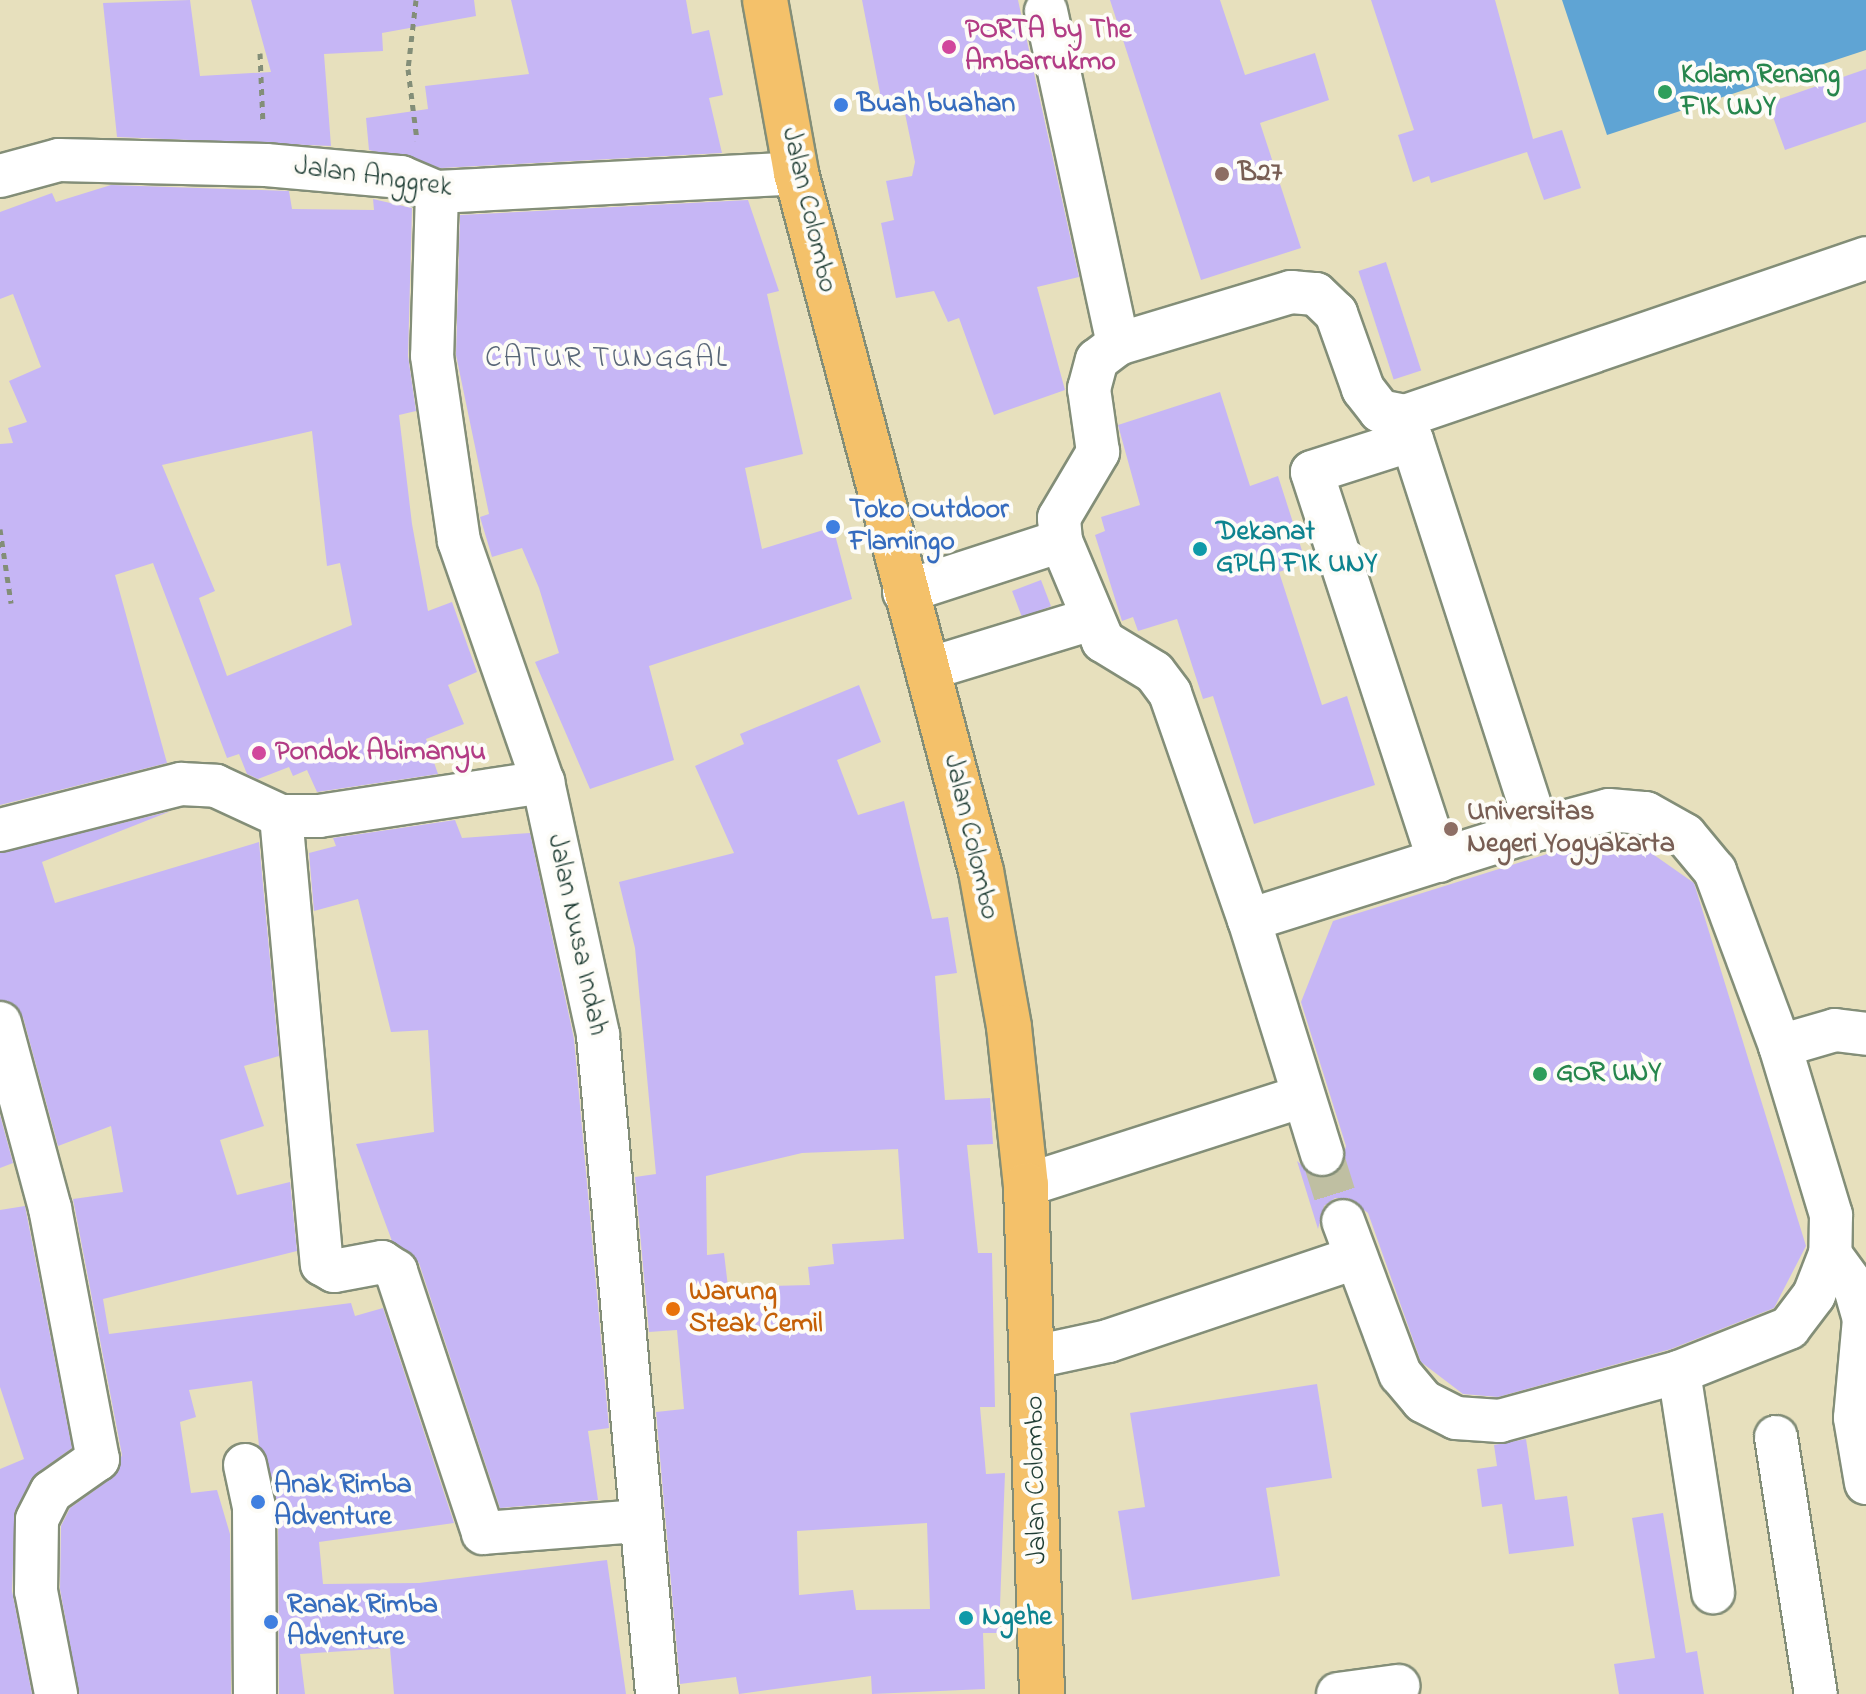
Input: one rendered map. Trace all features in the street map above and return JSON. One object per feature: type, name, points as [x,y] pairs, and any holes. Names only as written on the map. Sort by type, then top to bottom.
[{"type":"main road","name":"Jalan Colombo","points":[[765,0],[796,173],[904,592],[928,669],[981,871],[1026,1185],[1034,1357],[1042,1694]]},
{"type":"street","points":[[1046,11],[1118,344]]},
{"type":"street","name":"Jalan Anggrek","points":[[0,176],[59,160],[330,167],[429,188],[796,173]]},
{"type":"street","name":"Jalan Nusa Indah","points":[[429,188],[432,356],[447,478],[466,567],[543,782],[606,1092],[639,1521],[657,1694]]},
{"type":"street","points":[[1322,1154],[1249,920],[1170,693],[1154,672],[1103,641],[1088,620],[1061,541],[1059,518],[1098,452],[1089,389],[1097,360],[1118,344],[1291,292],[1316,294],[1336,313],[1363,389],[1380,411],[1405,416],[1866,258]]},
{"type":"street","points":[[1439,861],[1312,472],[1412,440],[1538,829]]},
{"type":"street","points":[[904,592],[1061,541]]},
{"type":"street","points":[[928,669],[1088,620]]},
{"type":"street","points":[[0,830],[181,784],[216,786],[281,816],[363,814],[543,782]]},
{"type":"street","points":[[1034,1357],[1108,1341],[1349,1239],[1400,1374],[1423,1401],[1456,1418],[1500,1421],[1679,1372],[1789,1328],[1814,1295],[1830,1254],[1831,1215],[1780,1046],[1715,871],[1685,835],[1646,813],[1609,810],[1538,829],[1249,920]]},
{"type":"street","points":[[281,816],[322,1264],[334,1271],[382,1262],[398,1275],[483,1533],[639,1521]]},
{"type":"street","points":[[0,1023],[16,1145],[98,1459],[51,1492],[37,1520],[36,1591],[56,1694]]},
{"type":"street","points":[[1780,1046],[1835,1030],[1866,1034]]},
{"type":"street","points":[[1026,1185],[1303,1096]]},
{"type":"street","points":[[1830,1254],[1855,1288],[1864,1319],[1855,1418],[1866,1483]]},
{"type":"street","points":[[1679,1372],[1713,1592]]},
{"type":"street","points":[[1776,1437],[1816,1694]]},
{"type":"street","points":[[245,1465],[254,1507],[255,1694]]},
{"type":"street","points":[[1338,1694],[1398,1686]]},
{"type":"path","points":[[416,0],[408,69],[429,188]]},
{"type":"path","points":[[260,53],[266,165]]},
{"type":"path","points":[[0,529],[11,603]]},
{"type":"water","name":"Kolam Renang FIK UNY","points":[[1562,0],[1866,0],[1866,50],[1607,135]]},
{"type":"building","points":[[190,0],[200,76],[271,72],[251,0],[474,0],[476,16],[382,33],[383,51],[324,54],[331,146],[117,137],[103,3]]},
{"type":"building","points":[[511,0],[686,0],[692,34],[709,30],[723,95],[709,98],[722,153],[441,168],[369,150],[366,118],[428,109],[425,86],[529,74]]},
{"type":"building","points":[[862,0],[1018,0],[1079,277],[1037,287],[1065,390],[994,415],[959,318],[948,322],[934,291],[896,298],[881,223],[894,220],[886,181],[912,176],[915,162],[901,94],[881,98]]},
{"type":"building","name":"B27","points":[[1110,0],[1220,0],[1245,75],[1315,53],[1329,100],[1260,123],[1301,248],[1201,280]]},
{"type":"building","points":[[1371,0],[1495,0],[1533,139],[1562,130],[1581,188],[1544,200],[1527,152],[1431,183],[1429,176],[1413,182],[1398,135],[1414,130]]},
{"type":"building","points":[[1866,69],[1866,122],[1785,150],[1768,103]]},
{"type":"building","points":[[111,185],[289,191],[292,209],[374,210],[373,199],[412,208],[408,356],[416,411],[399,415],[412,524],[428,611],[452,602],[477,672],[448,685],[464,724],[426,739],[438,774],[317,792],[307,770],[293,776],[289,767],[258,779],[247,774],[239,754],[227,758],[153,563],[115,575],[167,763],[0,805],[0,444],[13,443],[8,428],[27,422],[9,381],[41,367],[13,294],[0,299],[0,212],[52,193],[56,202]],"holes":[[[312,431],[327,566],[340,563],[352,625],[227,676],[199,598],[215,591],[162,465]]]},
{"type":"building","points":[[748,200],[779,291],[767,294],[803,454],[745,468],[762,549],[833,527],[852,599],[649,666],[674,760],[590,789],[535,662],[559,653],[539,588],[522,548],[492,557],[480,517],[489,514],[456,355],[460,215]]},
{"type":"building","points":[[1386,262],[1421,370],[1394,379],[1358,271]]},
{"type":"building","name":"Dekanat GPLA FIK UNY","points":[[1220,392],[1250,486],[1278,476],[1306,563],[1279,572],[1322,705],[1347,696],[1375,785],[1254,824],[1213,696],[1203,699],[1177,619],[1138,631],[1133,617],[1122,621],[1095,535],[1105,531],[1101,517],[1140,505],[1118,425]]},
{"type":"building","points":[[1041,580],[1051,606],[1022,617],[1012,591]]},
{"type":"building","points":[[859,685],[881,742],[837,760],[858,815],[904,801],[932,919],[948,917],[957,973],[935,976],[945,1100],[990,1098],[993,1144],[967,1145],[978,1253],[992,1253],[995,1407],[980,1407],[986,1474],[1005,1473],[999,1633],[983,1633],[985,1689],[872,1694],[871,1676],[739,1694],[736,1677],[680,1684],[656,1412],[684,1409],[677,1330],[649,1332],[635,1177],[656,1174],[635,948],[619,882],[734,853],[695,766],[744,744],[740,734]],"holes":[[[898,1149],[904,1239],[832,1244],[834,1264],[808,1267],[810,1285],[728,1287],[724,1253],[707,1255],[706,1176],[802,1153]],[[927,1523],[930,1609],[856,1610],[853,1590],[799,1595],[797,1531]]]},
{"type":"building","points":[[171,811],[42,862],[55,903],[259,842],[279,1056],[244,1066],[264,1126],[220,1140],[237,1195],[290,1182],[297,1251],[103,1299],[109,1334],[351,1303],[355,1316],[383,1308],[454,1523],[319,1542],[323,1584],[419,1583],[607,1560],[626,1694],[394,1694],[390,1648],[300,1654],[305,1694],[279,1694],[278,1507],[259,1446],[252,1381],[189,1390],[196,1417],[180,1422],[191,1493],[217,1490],[230,1534],[231,1694],[79,1694],[60,1589],[61,1526],[70,1508],[112,1478],[122,1455],[73,1199],[123,1192],[111,1126],[58,1146],[23,1017],[0,1000],[0,853]]},
{"type":"building","points":[[455,820],[462,838],[530,833],[574,1039],[609,1428],[588,1431],[598,1500],[500,1508],[419,1263],[392,1241],[356,1144],[434,1132],[428,1030],[391,1032],[358,899],[314,911],[309,853],[336,846],[333,838]]},
{"type":"building","name":"GOR UNY","points":[[1611,834],[1627,836],[1694,883],[1806,1246],[1774,1308],[1671,1349],[1498,1397],[1463,1394],[1421,1362],[1368,1213],[1348,1198],[1335,1198],[1324,1206],[1318,1229],[1297,1161],[1316,1177],[1328,1177],[1340,1170],[1346,1146],[1301,1002],[1333,921]]},
{"type":"building","points":[[0,1115],[13,1163],[0,1168]]},
{"type":"building","points":[[25,1206],[72,1448],[37,1473],[15,1510],[12,1591],[32,1694],[0,1694],[0,1469],[24,1459],[0,1387],[0,1210]]},
{"type":"building","points":[[1317,1384],[1332,1478],[1266,1488],[1280,1576],[1132,1600],[1118,1511],[1145,1507],[1130,1413]]},
{"type":"building","points":[[1526,1439],[1535,1500],[1567,1496],[1574,1546],[1509,1554],[1502,1504],[1482,1507],[1477,1469],[1497,1466],[1494,1445]]},
{"type":"building","points":[[1663,1513],[1686,1653],[1697,1651],[1704,1694],[1619,1694],[1614,1664],[1655,1658],[1632,1518]]},
{"type":"tunnel","points":[[1322,1154],[1343,1221]]},
{"type":"place","name":"PORTA by The Ambarrukmo","points":[[949,47]]},
{"type":"place","name":"Kolam Renang FIK UNY","points":[[1665,92]]},
{"type":"place","name":"Buah buahan","points":[[841,105]]},
{"type":"place","name":"B27","points":[[1222,174]]},
{"type":"place","name":"Toko Outdoor Flamingo","points":[[833,527]]},
{"type":"place","name":"Dekanat GPLA FIK UNY","points":[[1200,549]]},
{"type":"place","name":"Pondok Abimanyu","points":[[259,753]]},
{"type":"place","name":"Universitas Negeri Yogyakarta","points":[[1451,829]]},
{"type":"place","name":"GOR UNY","points":[[1540,1074]]},
{"type":"place","name":"Warung Steak Cemil","points":[[673,1309]]},
{"type":"place","name":"Anak Rimba Adventure","points":[[258,1502]]},
{"type":"place","name":"Ngehe","points":[[966,1618]]},
{"type":"place","name":"Ranak Rimba Adventure","points":[[271,1622]]},
{"type":"district","name":"CATUR TUNGGAL","points":[[607,359]]}]
